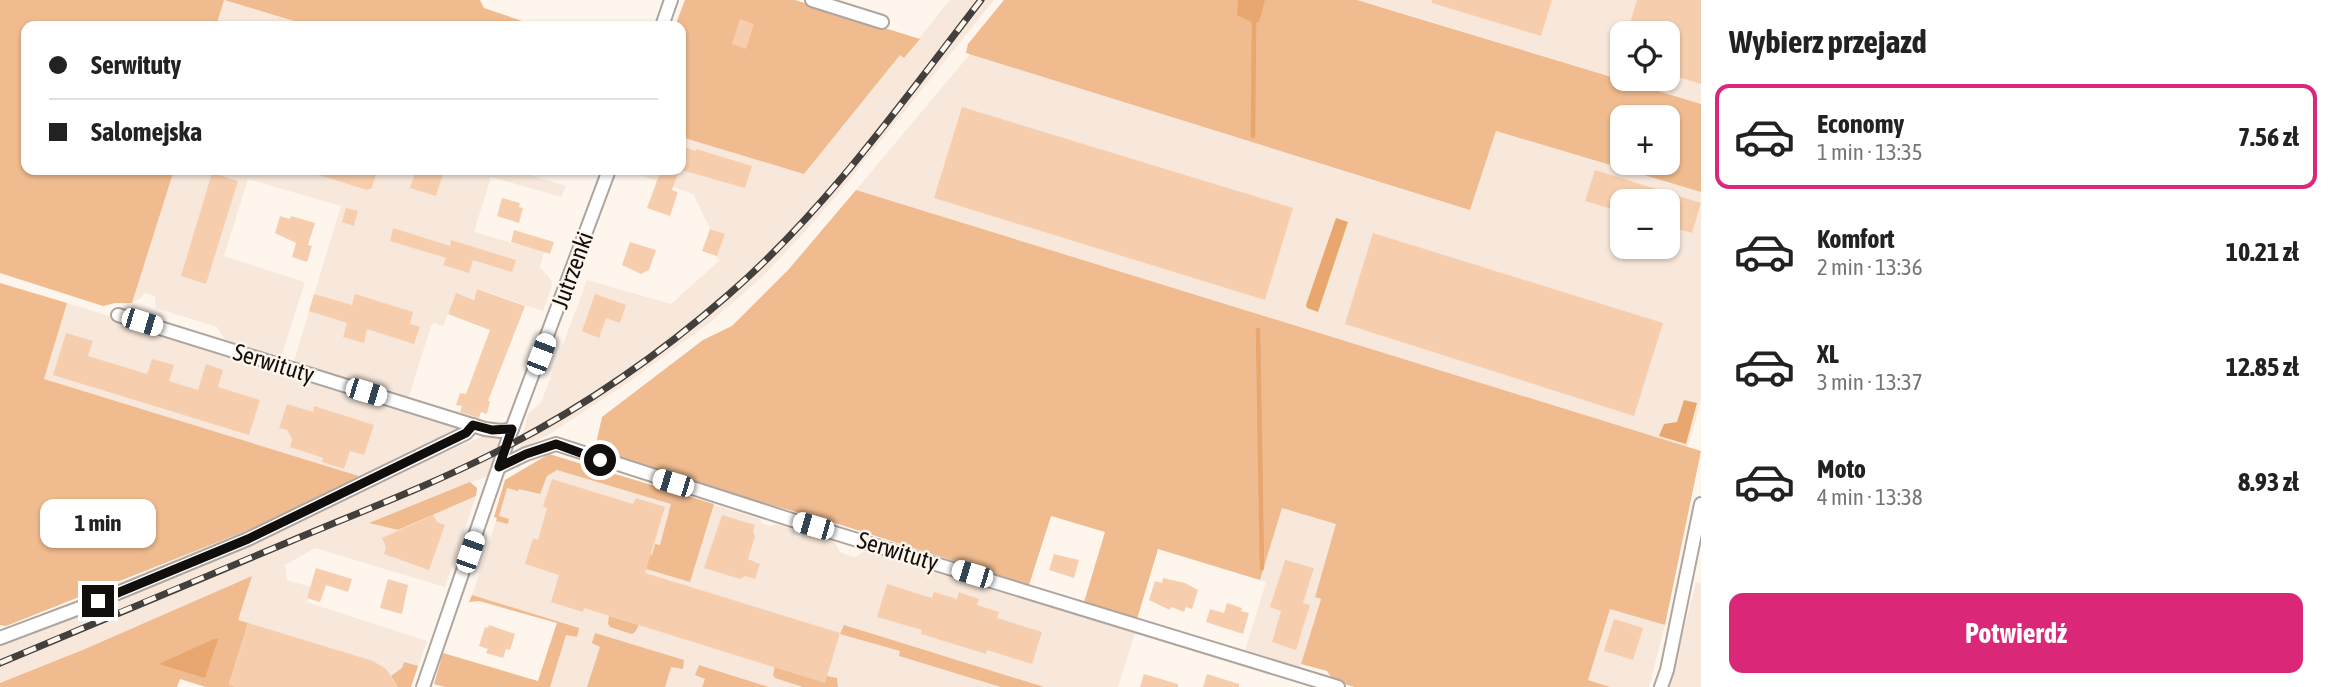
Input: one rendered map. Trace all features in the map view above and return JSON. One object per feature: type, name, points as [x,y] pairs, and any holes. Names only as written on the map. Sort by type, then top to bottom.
[{"type":"street","points":[[664,21],[671,0]]},
{"type":"street","points":[[812,0],[882,22]]},
{"type":"street","name":"Jutrzenki","points":[[423,687],[512,429],[607,175]]},
{"type":"street","name":"Serwituty","points":[[118,315],[473,425],[492,430],[512,429]]},
{"type":"street","points":[[0,638],[248,539],[466,433],[473,425]]},
{"type":"street","name":"Serwituty","points":[[499,467],[556,444],[757,509],[1338,687]]},
{"type":"street","points":[[1661,687],[1667,670],[1701,504]]},
{"type":"shaded area","points":[[0,0],[224,0],[218,21],[21,21],[21,175],[172,175],[132,303],[103,306],[0,273]]},
{"type":"shaded area","points":[[223,0],[294,21],[217,21]]},
{"type":"shaded area","points":[[224,0],[480,0],[484,8],[522,21],[294,21]]},
{"type":"shaded area","points":[[685,0],[795,0],[920,39],[904,58],[900,55],[804,174],[686,139],[686,21],[677,21]]},
{"type":"shaded area","points":[[950,0],[994,0],[842,189],[760,279],[709,323],[629,382],[548,435],[519,450],[528,414],[541,403],[587,280],[671,304],[720,260],[716,258],[725,234],[710,229],[693,194],[641,175],[686,175],[686,139],[804,174],[900,55],[904,57]]},
{"type":"shaded area","points":[[1004,0],[1357,0],[1610,76],[1610,91],[1658,91],[1701,104],[1701,192],[1644,175],[1680,175],[1680,105],[1610,105],[1610,165],[1496,131],[1470,210],[966,53],[968,44]]},
{"type":"shaded area","points":[[1238,0],[1265,0],[1259,22],[1252,22],[1237,15]]},
{"type":"shaded area","points":[[1357,0],[1701,0],[1701,104],[1658,91],[1680,91],[1680,21],[1610,21],[1610,76]]},
{"type":"shaded area","points":[[970,54],[1470,210],[1496,131],[1610,165],[1610,175],[1644,175],[1701,192],[1701,401],[1687,449],[856,190]]},
{"type":"shaded area","points":[[172,175],[530,175],[566,186],[561,197],[491,177],[474,232],[544,252],[540,267],[551,280],[552,286],[543,311],[478,289],[473,300],[456,293],[443,326],[434,323],[431,326],[408,400],[293,364],[341,206],[248,179],[224,256],[305,282],[280,360],[227,344],[217,327],[156,308],[155,296],[144,293],[132,303]]},
{"type":"shaded area","points":[[856,190],[1701,451],[1665,625],[1610,609],[1588,680],[1610,687],[1355,687],[1336,680],[1327,671],[1301,664],[1321,599],[1315,597],[1336,524],[1282,508],[1260,580],[1158,549],[1137,619],[1084,602],[1105,532],[1051,516],[1029,585],[832,522],[671,477],[600,453],[596,444],[602,417],[703,340],[732,326],[789,269]]},
{"type":"shaded area","points":[[1336,218],[1348,222],[1318,312],[1306,305]]},
{"type":"shaded area","points":[[0,283],[67,303],[44,379],[359,476],[344,488],[289,514],[6,626],[0,625]]},
{"type":"shaded area","points":[[67,303],[298,375],[298,379],[311,383],[314,380],[459,425],[457,430],[359,476],[43,379]]},
{"type":"shaded area","points":[[1684,400],[1697,403],[1686,444],[1659,436],[1664,424],[1677,422]]},
{"type":"shaded area","points":[[488,434],[496,434],[500,439],[490,475],[370,523],[398,530],[476,496],[445,587],[315,548],[285,565],[287,580],[311,587],[307,602],[427,641],[411,687],[206,687],[85,649],[0,683],[0,642]]},
{"type":"shaded area","points":[[549,454],[760,519],[767,525],[775,524],[795,530],[794,537],[801,539],[803,533],[835,542],[840,552],[850,556],[855,557],[865,551],[1135,633],[1118,687],[769,687],[713,669],[707,687],[536,687],[557,622],[472,595],[497,518],[494,517],[505,480]]},
{"type":"shaded area","points":[[549,454],[714,504],[690,582],[633,565],[638,551],[652,555],[655,544],[660,545],[671,504],[557,470],[547,476],[540,494],[507,488],[499,516],[509,519],[508,524],[496,521],[497,518],[494,517],[505,480]]},
{"type":"shaded area","points":[[470,482],[477,488],[476,496],[398,530],[369,523]]},
{"type":"shaded area","points":[[1282,508],[1337,524],[1315,596],[1321,598],[1299,671],[1244,654],[1266,582],[1260,580]]},
{"type":"shaded area","points":[[252,576],[238,620],[248,623],[229,684],[236,687],[206,687],[180,679],[177,687],[0,687],[0,683]]},
{"type":"shaded area","points":[[1696,582],[1701,583],[1701,687],[1669,687]]},
{"type":"shaded area","points":[[472,595],[579,628],[577,637],[566,635],[550,687],[445,687],[434,684],[443,653],[538,681],[557,623],[479,601],[469,602]]},
{"type":"shaded area","points":[[1610,608],[1665,625],[1649,687],[1610,687],[1588,680]]},
{"type":"shaded area","points":[[609,616],[639,625],[632,634],[610,627]]},
{"type":"shaded area","points":[[844,625],[1044,687],[1001,687],[899,656],[900,651],[840,634]]},
{"type":"shaded area","points":[[595,633],[684,660],[683,669],[671,667],[665,687],[587,687],[600,647],[592,643]]},
{"type":"shaded area","points":[[218,639],[205,678],[159,664]]},
{"type":"shaded area","points":[[404,662],[418,666],[411,687],[394,687],[397,685],[391,676],[402,668]]},
{"type":"shaded area","points":[[699,665],[769,687],[702,687],[705,679],[695,675]]},
{"type":"shaded area","points":[[775,666],[837,678],[838,687],[803,687],[775,678]]},
{"type":"building","points":[[1432,0],[1552,0],[1541,36],[1432,3]]},
{"type":"building","points":[[1637,0],[1701,0],[1701,84],[1680,78],[1680,21],[1631,21]]},
{"type":"building","points":[[740,19],[754,24],[746,49],[732,44]]},
{"type":"building","points":[[962,107],[1293,208],[1265,300],[934,198]]},
{"type":"building","points":[[686,148],[752,166],[745,188],[686,171]]},
{"type":"building","points":[[1595,170],[1656,189],[1610,189],[1610,208],[1585,201]]},
{"type":"building","points":[[211,175],[238,181],[206,284],[181,276]]},
{"type":"building","points":[[320,175],[376,175],[372,188],[367,190]]},
{"type":"building","points":[[414,175],[442,175],[436,196],[410,188]]},
{"type":"building","points":[[659,175],[677,175],[672,190],[678,192],[670,216],[647,208]]},
{"type":"building","points":[[1680,196],[1701,203],[1692,233],[1680,230]]},
{"type":"building","points":[[502,198],[520,203],[519,207],[523,208],[519,223],[497,216]]},
{"type":"building","points":[[346,208],[358,211],[354,226],[342,222]]},
{"type":"building","points":[[280,216],[290,219],[291,216],[315,223],[308,245],[312,246],[307,262],[292,257],[296,243],[275,233]]},
{"type":"building","points":[[393,228],[450,246],[451,240],[516,260],[512,272],[473,260],[469,273],[443,265],[446,258],[390,241]]},
{"type":"building","points":[[710,229],[725,234],[717,256],[702,251]]},
{"type":"building","points":[[514,230],[554,242],[550,254],[511,242]]},
{"type":"building","points":[[1373,233],[1663,323],[1634,416],[1345,324]]},
{"type":"building","points":[[630,242],[656,250],[649,270],[641,274],[622,265]]},
{"type":"building","points":[[477,289],[525,306],[488,401],[487,414],[481,412],[479,418],[460,412],[462,406],[456,405],[460,393],[466,394],[490,330],[448,314],[456,293],[474,300]]},
{"type":"building","points":[[314,294],[352,305],[355,294],[413,312],[410,324],[420,327],[414,344],[367,329],[364,343],[343,337],[347,323],[309,311]]},
{"type":"building","points":[[595,294],[626,305],[620,323],[606,318],[599,338],[582,331]]},
{"type":"building","points":[[66,333],[93,341],[88,356],[147,374],[152,359],[174,365],[169,381],[198,390],[206,364],[223,370],[218,387],[260,400],[249,435],[53,375]]},
{"type":"building","points":[[287,404],[313,412],[314,406],[374,425],[364,455],[350,451],[344,469],[322,462],[323,458],[290,447],[292,439],[287,430],[279,428]]},
{"type":"building","points":[[552,479],[633,504],[636,498],[665,507],[645,573],[840,633],[825,683],[584,608],[583,612],[551,602],[559,575],[525,564],[533,538],[538,540],[547,508],[543,506]]},
{"type":"building","points":[[433,515],[437,522],[445,525],[429,570],[384,554],[386,547],[382,538]]},
{"type":"building","points":[[722,515],[755,525],[755,536],[748,559],[760,564],[755,579],[745,576],[740,579],[704,568]]},
{"type":"building","points":[[1054,554],[1079,560],[1074,578],[1049,570]]},
{"type":"building","points":[[1285,560],[1314,568],[1303,603],[1310,605],[1296,650],[1272,642],[1281,611],[1270,607]]},
{"type":"building","points":[[316,568],[352,579],[348,592],[326,585],[320,602],[307,598]]},
{"type":"building","points":[[1163,578],[1185,583],[1198,590],[1192,609],[1186,607],[1184,612],[1171,607],[1170,610],[1149,600],[1155,581],[1162,583]]},
{"type":"building","points":[[388,579],[408,585],[402,614],[380,608]]},
{"type":"building","points":[[887,584],[932,598],[934,592],[957,599],[959,592],[979,599],[977,605],[999,612],[997,618],[1042,632],[1032,664],[987,650],[986,654],[921,634],[922,630],[877,617]]},
{"type":"building","points":[[1227,603],[1249,613],[1243,634],[1206,622],[1210,609],[1224,613]]},
{"type":"building","points":[[1614,619],[1643,628],[1633,660],[1604,651]]},
{"type":"building","points":[[248,623],[373,661],[386,669],[398,687],[229,685]]},
{"type":"building","points":[[489,625],[515,634],[510,650],[506,649],[503,658],[486,653],[488,649],[479,646],[485,627],[488,628]]},
{"type":"building","points":[[1144,674],[1178,684],[1178,687],[1140,687]]},
{"type":"building","points":[[1207,674],[1239,684],[1239,687],[1203,687]]},
{"type":"waterway","points":[[1253,136],[1254,22]]},
{"type":"waterway","points":[[1258,330],[1262,568]]},
{"type":"railway","points":[[0,663],[447,475],[529,435],[618,380],[728,295],[798,227],[862,154],[981,0]]},
{"type":"route","points":[[98,601],[248,539],[466,433],[473,425],[501,431],[512,429],[499,467],[556,444],[600,460]]}]
